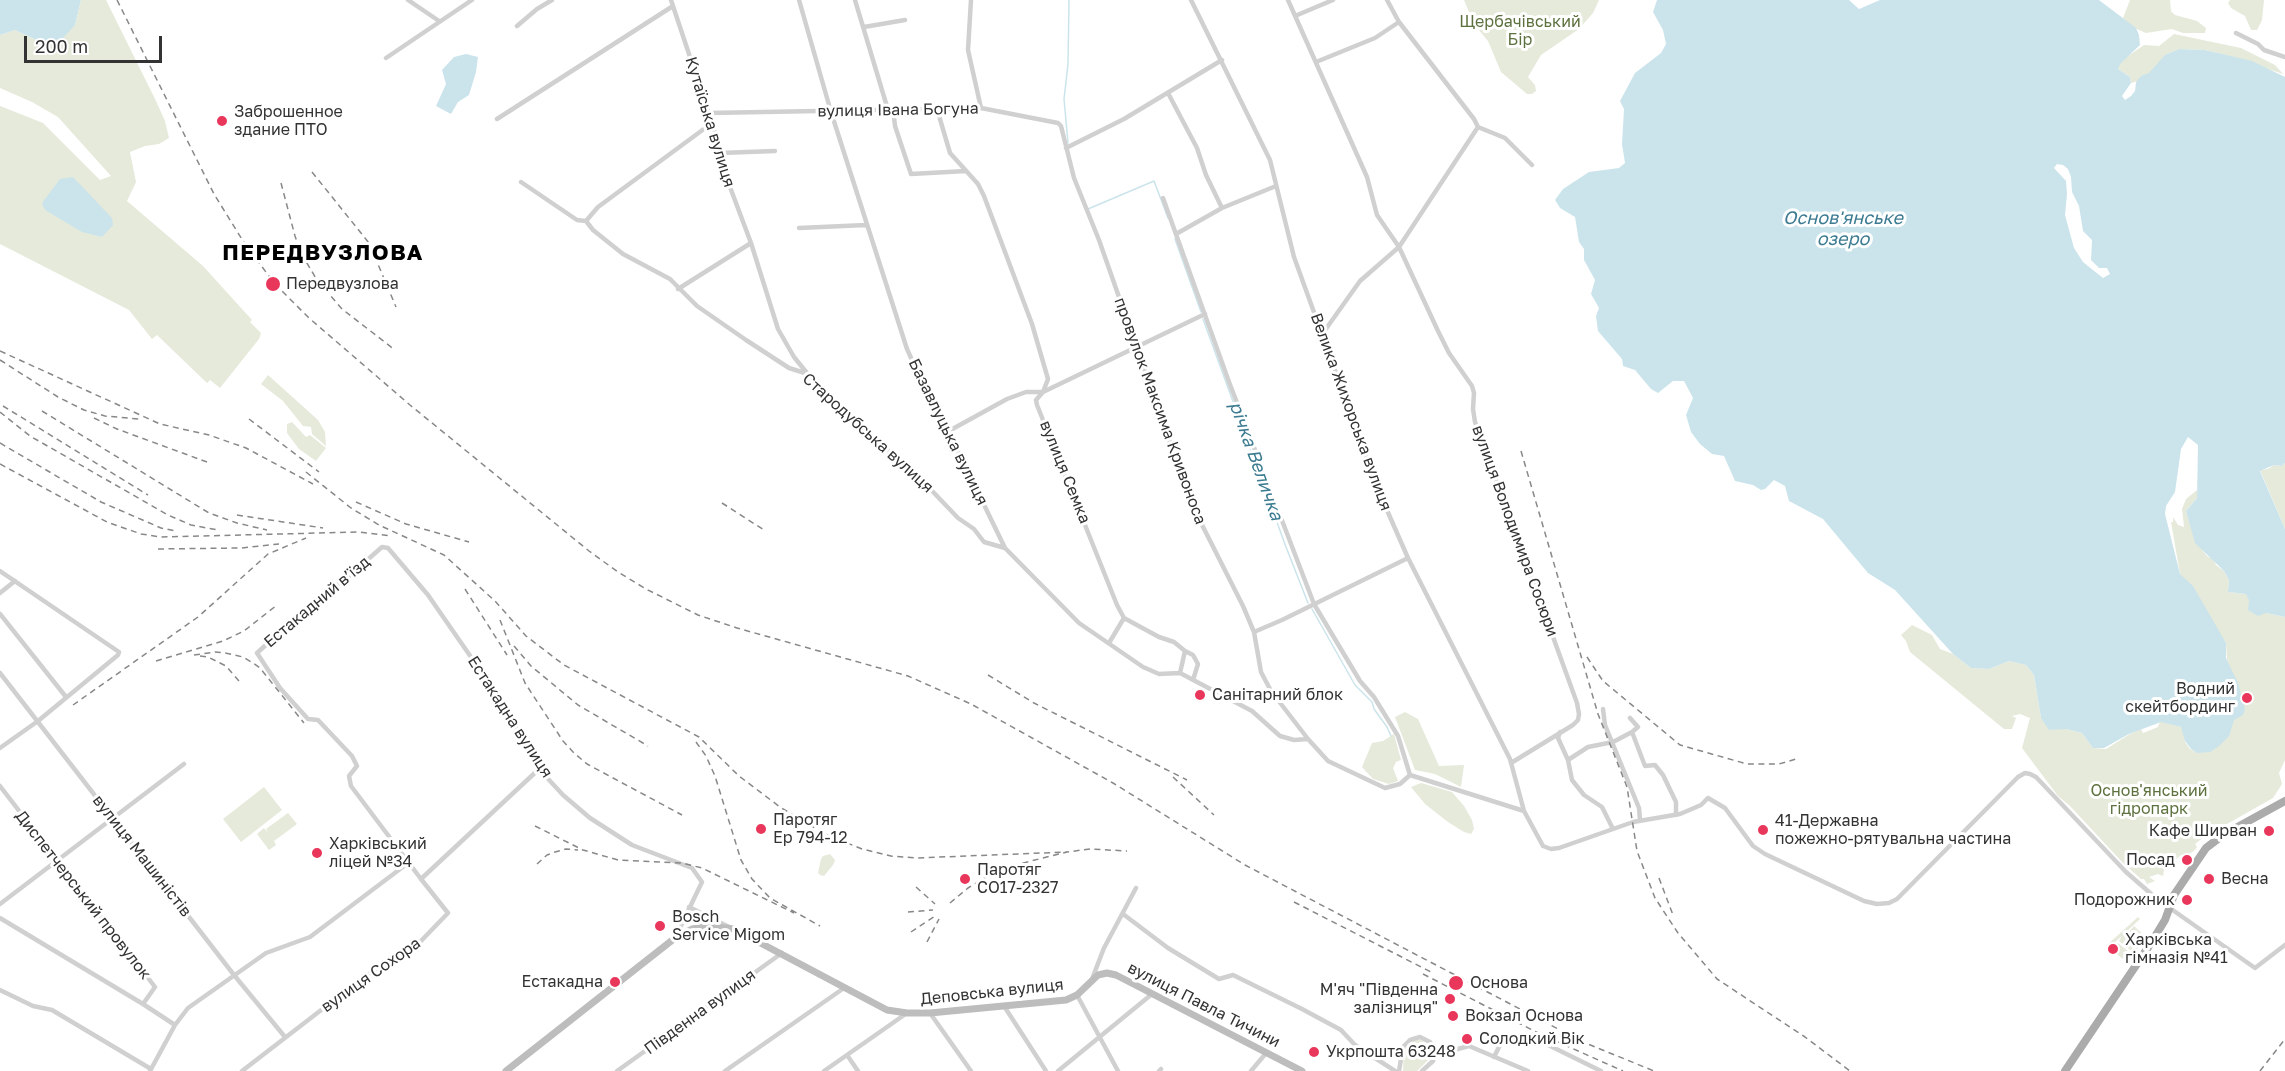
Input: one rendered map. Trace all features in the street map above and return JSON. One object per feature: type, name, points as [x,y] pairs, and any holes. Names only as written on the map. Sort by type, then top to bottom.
[{"type":"main road","points":[[2065,1071],[2151,943],[2165,920],[2174,895],[2206,848],[2223,834],[2285,801]]},
{"type":"main road","points":[[506,1071],[675,938],[692,929],[709,926],[734,929]]},
{"type":"main road","name":"Деповська вулиця","points":[[734,929],[887,1010],[906,1013],[930,1013],[1066,1000],[1077,995],[1092,979]]},
{"type":"main road","name":"вулиця Павла Тичини","points":[[1092,979],[1107,973],[1116,975],[1302,1071]]},
{"type":"street","points":[[408,0],[439,21]]},
{"type":"street","points":[[386,58],[472,0]]},
{"type":"street","points":[[517,26],[552,0]]},
{"type":"street","name":"Базавлуцька вулиця","points":[[799,0],[831,112],[907,349],[940,422],[953,441],[1005,548],[1079,623],[1152,672],[1180,673]]},
{"type":"street","points":[[855,0],[911,174],[966,171]]},
{"type":"street","points":[[971,0],[968,50],[981,108]]},
{"type":"street","name":"Велика Жихорська вулиця","points":[[1191,0],[1270,160],[1294,257],[1376,483],[1408,558],[1511,763],[1524,811],[1543,846],[1551,849],[1559,848],[1640,820],[1676,815],[1701,805],[1708,798],[1725,808],[1753,846],[1765,854],[1864,901],[1878,904],[1889,903],[1896,899],[2018,777],[2030,774],[2036,777],[2126,872],[2169,909]]},
{"type":"street","name":"вулиця Володимира Сосюри","points":[[1288,0],[1367,177],[1377,215],[1400,247],[1449,353],[1472,386],[1475,422],[1580,714],[1578,720],[1560,732]]},
{"type":"street","points":[[1295,16],[1333,0]]},
{"type":"street","points":[[1387,0],[1399,22],[1478,127],[1505,138],[1532,165]]},
{"type":"street","points":[[497,119],[672,3]]},
{"type":"street","name":"Кутаїська вулиця","points":[[672,3],[778,329],[794,357],[808,374]]},
{"type":"street","points":[[864,27],[905,20]]},
{"type":"street","points":[[1316,62],[1375,38],[1399,22]]},
{"type":"street","points":[[2236,33],[2258,44],[2264,50],[2285,57]]},
{"type":"street","points":[[1066,148],[1124,119],[1222,60]]},
{"type":"street","points":[[1168,93],[1197,148],[1206,175],[1222,208]]},
{"type":"street","name":"вулиця Івана Богуна","points":[[709,113],[981,108],[1053,120],[1061,126],[1066,148]]},
{"type":"street","name":"вулиця Семка","points":[[937,109],[950,153],[978,184],[984,196],[1032,324],[1047,379],[1043,392],[1036,400],[1037,405],[1124,618]]},
{"type":"street","points":[[586,221],[598,207],[712,123]]},
{"type":"street","points":[[1323,333],[1360,281],[1400,247],[1478,127]]},
{"type":"street","name":"провулок Максима Кривоноса","points":[[1066,148],[1074,178],[1099,240],[1192,505],[1243,606],[1254,632],[1261,672],[1271,691],[1328,761],[1385,788],[1400,784],[1410,775]]},
{"type":"street","points":[[720,153],[775,151]]},
{"type":"street","name":"Стародубська вулиця","points":[[520,182],[577,220],[586,221],[601,237],[623,254],[670,279],[697,306],[746,340],[789,368],[808,374],[872,436],[915,472],[958,518],[974,529],[984,542],[1005,548]]},
{"type":"street","points":[[1176,234],[1222,208],[1276,186]]},
{"type":"street","points":[[1163,198],[1314,604],[1360,681],[1374,697],[1398,736],[1410,775],[1524,811]]},
{"type":"street","points":[[799,228],[866,225]]},
{"type":"street","points":[[678,289],[751,243]]},
{"type":"street","points":[[947,432],[1017,395],[1026,392],[1043,392],[1205,314]]},
{"type":"street","name":"Естакадна вулиця","points":[[382,548],[388,548],[428,595],[500,699],[539,769],[563,795],[590,819],[632,844],[692,868],[702,882],[675,938]]},
{"type":"street","name":"Естакадний в’їзд","points":[[382,548],[348,577],[313,602],[257,653],[280,688],[308,719],[318,720],[352,756],[357,766],[350,776],[351,786],[421,879]]},
{"type":"street","points":[[1254,632],[1408,558]]},
{"type":"street","points":[[0,572],[119,652],[38,721],[0,748]]},
{"type":"street","points":[[0,593],[15,581]]},
{"type":"street","points":[[0,614],[66,698]]},
{"type":"street","points":[[1109,644],[1124,618],[1159,637],[1174,642],[1193,655],[1198,664],[1194,680]]},
{"type":"street","points":[[1185,651],[1180,673],[1252,711],[1281,736],[1294,740],[1308,739]]},
{"type":"street","name":"вулиця Машиністів","points":[[0,673],[234,975],[285,1037]]},
{"type":"street","points":[[1603,709],[1605,724],[1639,808],[1640,820]]},
{"type":"street","points":[[1568,760],[1588,747],[1613,742],[1632,732],[1638,727],[1630,718]]},
{"type":"street","points":[[1560,732],[1558,738],[1568,760],[1572,780],[1584,795],[1602,807],[1613,829]]},
{"type":"street","points":[[1511,763],[1560,732]]},
{"type":"street","points":[[1632,732],[1645,766],[1655,765],[1663,775],[1676,802],[1676,815]]},
{"type":"street","points":[[0,904],[184,764]]},
{"type":"street","points":[[421,879],[539,769]]},
{"type":"street","name":"Диспетчерський провулок","points":[[0,786],[155,987],[143,1004]]},
{"type":"street","points":[[0,990],[33,1006],[52,1010],[150,1070],[175,1025],[188,1008],[266,953],[310,937],[408,863]]},
{"type":"street","name":"вулиця Сохора","points":[[242,1071],[364,977],[420,942],[448,913],[421,879]]},
{"type":"street","name":"Деповська вулиця","points":[[1092,979],[1104,948],[1136,888]]},
{"type":"street","points":[[689,907],[734,929]]},
{"type":"street","points":[[2169,909],[2255,968],[2285,945]]},
{"type":"street","points":[[1123,914],[1168,948],[1219,979],[1233,975],[1302,1009],[1341,1030],[1355,1045],[1397,1071],[1403,1047],[1416,1037],[1424,1038],[1435,1049],[1435,1055],[1433,1061],[1422,1071]]},
{"type":"street","points":[[0,918],[175,1025]]},
{"type":"street","name":"Південна вулиця","points":[[617,1071],[782,953]]},
{"type":"street","points":[[725,1071],[844,988]]},
{"type":"street","points":[[1058,1071],[1152,994]]},
{"type":"street","points":[[1077,995],[1118,1071]]},
{"type":"street","points":[[1004,1006],[1046,1071]]},
{"type":"street","points":[[824,1071],[906,1013]]},
{"type":"street","points":[[930,1013],[971,1071]]},
{"type":"street","points":[[1494,1057],[1503,1040],[1517,1042],[1534,1038],[1601,1071]]},
{"type":"street","points":[[1435,1055],[1469,1046],[1528,1071]]},
{"type":"street","points":[[1251,1071],[1267,1052]]},
{"type":"street","points":[[847,1054],[858,1071]]},
{"type":"green space","points":[[81,0],[106,0],[156,101],[165,121],[169,138],[159,144],[130,152],[136,182],[127,201],[203,266],[261,333],[259,339],[220,388],[210,380],[207,383],[157,335],[152,339],[129,310],[0,244],[0,106],[43,123],[100,180],[111,176],[58,117],[0,88],[0,35],[15,30],[43,43],[75,25]]},
{"type":"green space","name":"Щербачівський Бір","points":[[1464,0],[1599,0],[1593,13],[1579,29],[1541,55],[1528,77],[1535,85],[1536,91],[1527,94],[1501,72],[1488,41],[1474,24]]},
{"type":"green space","points":[[2130,0],[2170,0],[2171,11],[2175,15],[2197,21],[2206,28],[2205,33],[2183,33],[2172,29],[2146,33],[2130,26],[2123,18]]},
{"type":"green space","points":[[2230,0],[2264,0],[2262,20],[2257,30],[2251,30],[2245,16],[2231,8],[2228,3]]},
{"type":"green space","points":[[2174,34],[2241,48],[2275,65],[2283,74],[2205,50],[2179,49],[2167,54],[2151,73],[2138,81],[2131,83],[2130,77],[2118,69],[2118,63],[2144,45],[2159,46]]},
{"type":"green space","points":[[268,375],[318,420],[325,432],[326,446],[312,434],[311,427],[303,426],[283,401],[261,384]]},
{"type":"green space","points":[[292,422],[306,437],[310,435],[326,448],[316,461],[299,449],[287,433],[287,424]]},
{"type":"green space","points":[[2285,463],[2285,529],[2260,470],[2274,465],[2282,466]]},
{"type":"green space","name":"Основ'янський гідропарк","points":[[2197,490],[2197,498],[2186,511],[2195,540],[2207,556],[2224,571],[2229,580],[2228,592],[2246,594],[2266,613],[2285,617],[2285,760],[2279,773],[2282,784],[2273,798],[2204,837],[2195,844],[2197,847],[2194,851],[2185,856],[2181,855],[2164,870],[2163,876],[2158,874],[2149,877],[2155,881],[2147,884],[2123,863],[2058,796],[2022,748],[2030,718],[2020,714],[2012,716],[2016,718],[2012,729],[2004,729],[1910,652],[1901,635],[1912,625],[1932,635],[1940,649],[1953,654],[1971,668],[1989,669],[2009,661],[2026,665],[2034,675],[2041,718],[2082,733],[2093,748],[2106,749],[2141,729],[2143,733],[2158,727],[2160,721],[2181,727],[2184,731],[2185,742],[2197,753],[2245,709],[2227,660],[2226,643],[2180,574],[2171,522],[2173,522],[2173,517],[2178,525],[2184,527],[2182,509],[2186,499]]},
{"type":"green space","points":[[1405,712],[1418,719],[1439,766],[1464,765],[1461,787],[1435,774],[1415,770],[1395,717]]},
{"type":"green space","points":[[1394,734],[1401,760],[1396,762],[1393,768],[1398,781],[1389,784],[1373,779],[1362,767],[1372,743],[1383,741]]},
{"type":"green space","points":[[1421,783],[1452,792],[1472,820],[1474,829],[1471,834],[1448,822],[1425,804],[1411,787]]},
{"type":"green space","points":[[264,787],[282,810],[241,842],[223,819]]},
{"type":"green space","points":[[288,813],[297,824],[274,841],[276,845],[269,850],[257,834],[264,828],[268,833],[266,829]]},
{"type":"green space","points":[[830,854],[835,860],[833,865],[824,876],[820,875],[818,873],[821,859]]},
{"type":"green space","points":[[2138,917],[2140,919],[2125,933],[2136,942],[2127,934],[2134,926],[2146,937],[2134,953],[2119,941],[2122,936],[2113,944],[2115,946],[2118,943],[2133,955],[2127,962],[2106,946]]},
{"type":"green space","points":[[1417,1040],[1431,1047],[1430,1058],[1417,1071],[1403,1071],[1404,1050],[1408,1044]]},
{"type":"water","points":[[0,0],[81,0],[75,25],[63,38],[43,43],[15,30],[0,35]]},
{"type":"water","name":"Основ'янське озеро","points":[[1657,0],[1849,0],[1859,9],[1880,0],[2099,0],[2136,28],[2139,35],[2140,45],[2120,64],[2118,69],[2130,77],[2131,83],[2122,96],[2125,100],[2135,91],[2136,82],[2141,76],[2149,73],[2165,55],[2179,49],[2205,50],[2252,61],[2285,77],[2285,463],[2282,466],[2274,465],[2260,471],[2285,529],[2285,617],[2266,613],[2258,616],[2248,610],[2249,600],[2246,594],[2228,592],[2229,580],[2224,571],[2195,543],[2186,511],[2197,498],[2198,445],[2188,437],[2181,449],[2175,492],[2166,506],[2165,514],[2180,574],[2193,586],[2226,643],[2226,658],[2238,683],[2245,709],[2243,715],[2234,720],[2229,736],[2219,746],[2210,752],[2197,753],[2185,741],[2181,727],[2161,722],[2129,734],[2104,748],[2093,748],[2082,733],[2066,729],[2049,730],[2041,718],[2034,675],[2026,665],[2009,661],[1989,669],[1971,668],[1953,654],[1895,590],[1868,573],[1823,519],[1789,501],[1785,486],[1774,480],[1761,490],[1753,485],[1735,481],[1724,456],[1712,454],[1691,432],[1686,415],[1693,398],[1684,381],[1673,381],[1658,393],[1651,389],[1635,370],[1623,366],[1622,359],[1598,331],[1596,316],[1599,308],[1591,294],[1595,280],[1584,260],[1584,249],[1579,242],[1575,217],[1560,208],[1555,200],[1563,189],[1589,172],[1619,168],[1625,163],[1622,144],[1624,109],[1620,101],[1635,73],[1661,53],[1666,44],[1663,30],[1653,12]],"holes":[[[2057,164],[2068,169],[2071,177],[2072,192],[2079,206],[2083,231],[2092,240],[2091,260],[2099,268],[2107,268],[2110,274],[2103,278],[2083,262],[2074,248],[2065,215],[2066,181],[2054,168]]]},
{"type":"water","points":[[466,54],[478,57],[476,72],[469,95],[458,102],[451,114],[436,106],[446,84],[442,70],[454,57]]},
{"type":"water","points":[[73,177],[112,218],[113,225],[102,237],[82,232],[45,210],[42,203],[60,179]]},
{"type":"waterway","name":"річка Величка","points":[[1068,143],[1064,99],[1068,64],[1069,0]]},
{"type":"waterway","name":"річка Величка","points":[[1088,209],[1154,181],[1168,218]]},
{"type":"waterway","name":"річка Величка","points":[[1175,239],[1201,312]]},
{"type":"waterway","name":"річка Величка","points":[[1203,319],[1308,603]]},
{"type":"waterway","name":"річка Величка","points":[[1312,609],[1355,685],[1372,702],[1391,736]]},
{"type":"railway","points":[[117,0],[214,194],[243,241],[274,283],[309,318],[410,405],[618,572],[698,615],[908,676],[971,704],[1113,783],[1245,865],[1583,1042],[1654,1071]]},
{"type":"railway","points":[[312,172],[369,243],[396,307]]},
{"type":"railway","points":[[281,183],[301,253],[317,280],[342,309],[395,350]]},
{"type":"railway","points":[[0,351],[160,424],[209,435],[246,448],[313,484]]},
{"type":"railway","points":[[0,360],[58,397],[84,410],[105,416],[139,419]]},
{"type":"railway","points":[[3,406],[148,495]]},
{"type":"railway","points":[[42,411],[209,513],[267,530]]},
{"type":"railway","points":[[0,412],[30,436],[168,515],[191,525],[218,530]]},
{"type":"railway","points":[[94,418],[117,429],[207,462]]},
{"type":"railway","points":[[249,419],[319,472]]},
{"type":"railway","points":[[0,443],[101,502],[161,528],[176,531]]},
{"type":"railway","points":[[1521,451],[1598,714],[1627,787],[1637,851],[1655,898],[1678,933],[1717,979],[1805,1037],[1850,1071]]},
{"type":"railway","points":[[0,464],[107,522],[141,534],[161,537],[359,532],[391,536]]},
{"type":"railway","points":[[306,472],[351,508],[379,525],[444,555],[495,601],[526,636],[564,665],[699,737],[739,776],[780,807],[825,834],[862,849],[891,856],[917,858],[1067,852]]},
{"type":"railway","points":[[356,502],[406,524],[469,542]]},
{"type":"railway","points":[[722,503],[764,530]]},
{"type":"railway","points":[[237,515],[323,528]]},
{"type":"railway","points":[[73,705],[198,617],[268,554],[306,538]]},
{"type":"railway","points":[[158,549],[241,548],[279,544]]},
{"type":"railway","points":[[465,589],[507,655]]},
{"type":"railway","points":[[156,661],[223,641],[244,631],[277,605]]},
{"type":"railway","points":[[500,620],[525,683],[563,741],[574,753],[587,764],[682,815]]},
{"type":"railway","points":[[514,646],[531,666],[578,705],[648,746]]},
{"type":"railway","points":[[194,655],[225,653],[243,657],[253,663],[260,668],[304,723]]},
{"type":"railway","points":[[200,656],[208,657],[226,666],[239,681]]},
{"type":"railway","points":[[1587,657],[1603,681],[1680,745],[1747,764],[1779,764],[1796,759]]},
{"type":"railway","points":[[988,675],[1034,703],[1187,780]]},
{"type":"railway","points":[[696,742],[706,756],[715,776],[741,860],[752,879],[770,898],[820,926]]},
{"type":"railway","points":[[1173,777],[1214,815]]},
{"type":"railway","points":[[535,826],[583,850],[618,860],[682,863],[702,868],[794,913]]},
{"type":"railway","points":[[537,864],[547,855],[555,852],[566,849],[578,850]]},
{"type":"railway","points":[[950,903],[968,888],[999,869],[1067,852],[1090,849],[1127,851]]},
{"type":"railway","points":[[1659,878],[1673,915]]},
{"type":"railway","points":[[916,887],[935,904]]},
{"type":"railway","points":[[1294,902],[1433,973]]},
{"type":"railway","points":[[908,912],[933,910]]},
{"type":"railway","points":[[911,932],[935,916]]},
{"type":"railway","points":[[927,942],[939,919]]},
{"type":"railway","points":[[1423,974],[1540,1034],[1623,1071]]},
{"type":"railway","points":[[2260,1071],[2285,1039]]},
{"type":"place","name":"Заброшенное здание ПТО","points":[[222,121]]},
{"type":"place","name":"Передвузлова","points":[[273,284]]},
{"type":"place","name":"Санітарний блок","points":[[1200,695]]},
{"type":"place","name":"Водний скейтбординг","points":[[2247,698]]},
{"type":"place","name":"Паротяг Ер 794-12","points":[[761,829]]},
{"type":"place","name":"41-Державна пожежно-рятувальна частина","points":[[1763,830]]},
{"type":"place","name":"Кафе Ширван","points":[[2269,831]]},
{"type":"place","name":"Харківський ліцей №34","points":[[317,853]]},
{"type":"place","name":"Посад","points":[[2187,860]]},
{"type":"place","name":"Паротяг СО17-2327","points":[[965,879]]},
{"type":"place","name":"Весна","points":[[2209,879]]},
{"type":"place","name":"Подорожник","points":[[2187,900]]},
{"type":"place","name":"Bosch Service Migom","points":[[660,926]]},
{"type":"place","name":"Харківська гімназія №41","points":[[2113,949]]},
{"type":"place","name":"Естакадна","points":[[615,982]]},
{"type":"place","name":"Основа","points":[[1456,983]]},
{"type":"place","name":"М'яч \"Південна залізниця\"","points":[[1450,999]]},
{"type":"place","name":"Вокзал Основа","points":[[1453,1016]]},
{"type":"place","name":"Солодкий Вік","points":[[1467,1039]]},
{"type":"place","name":"Укрпошта 63248","points":[[1314,1052]]},
{"type":"district","name":"ПЕРЕДВУЗЛОВА","points":[[323,253]]}]
